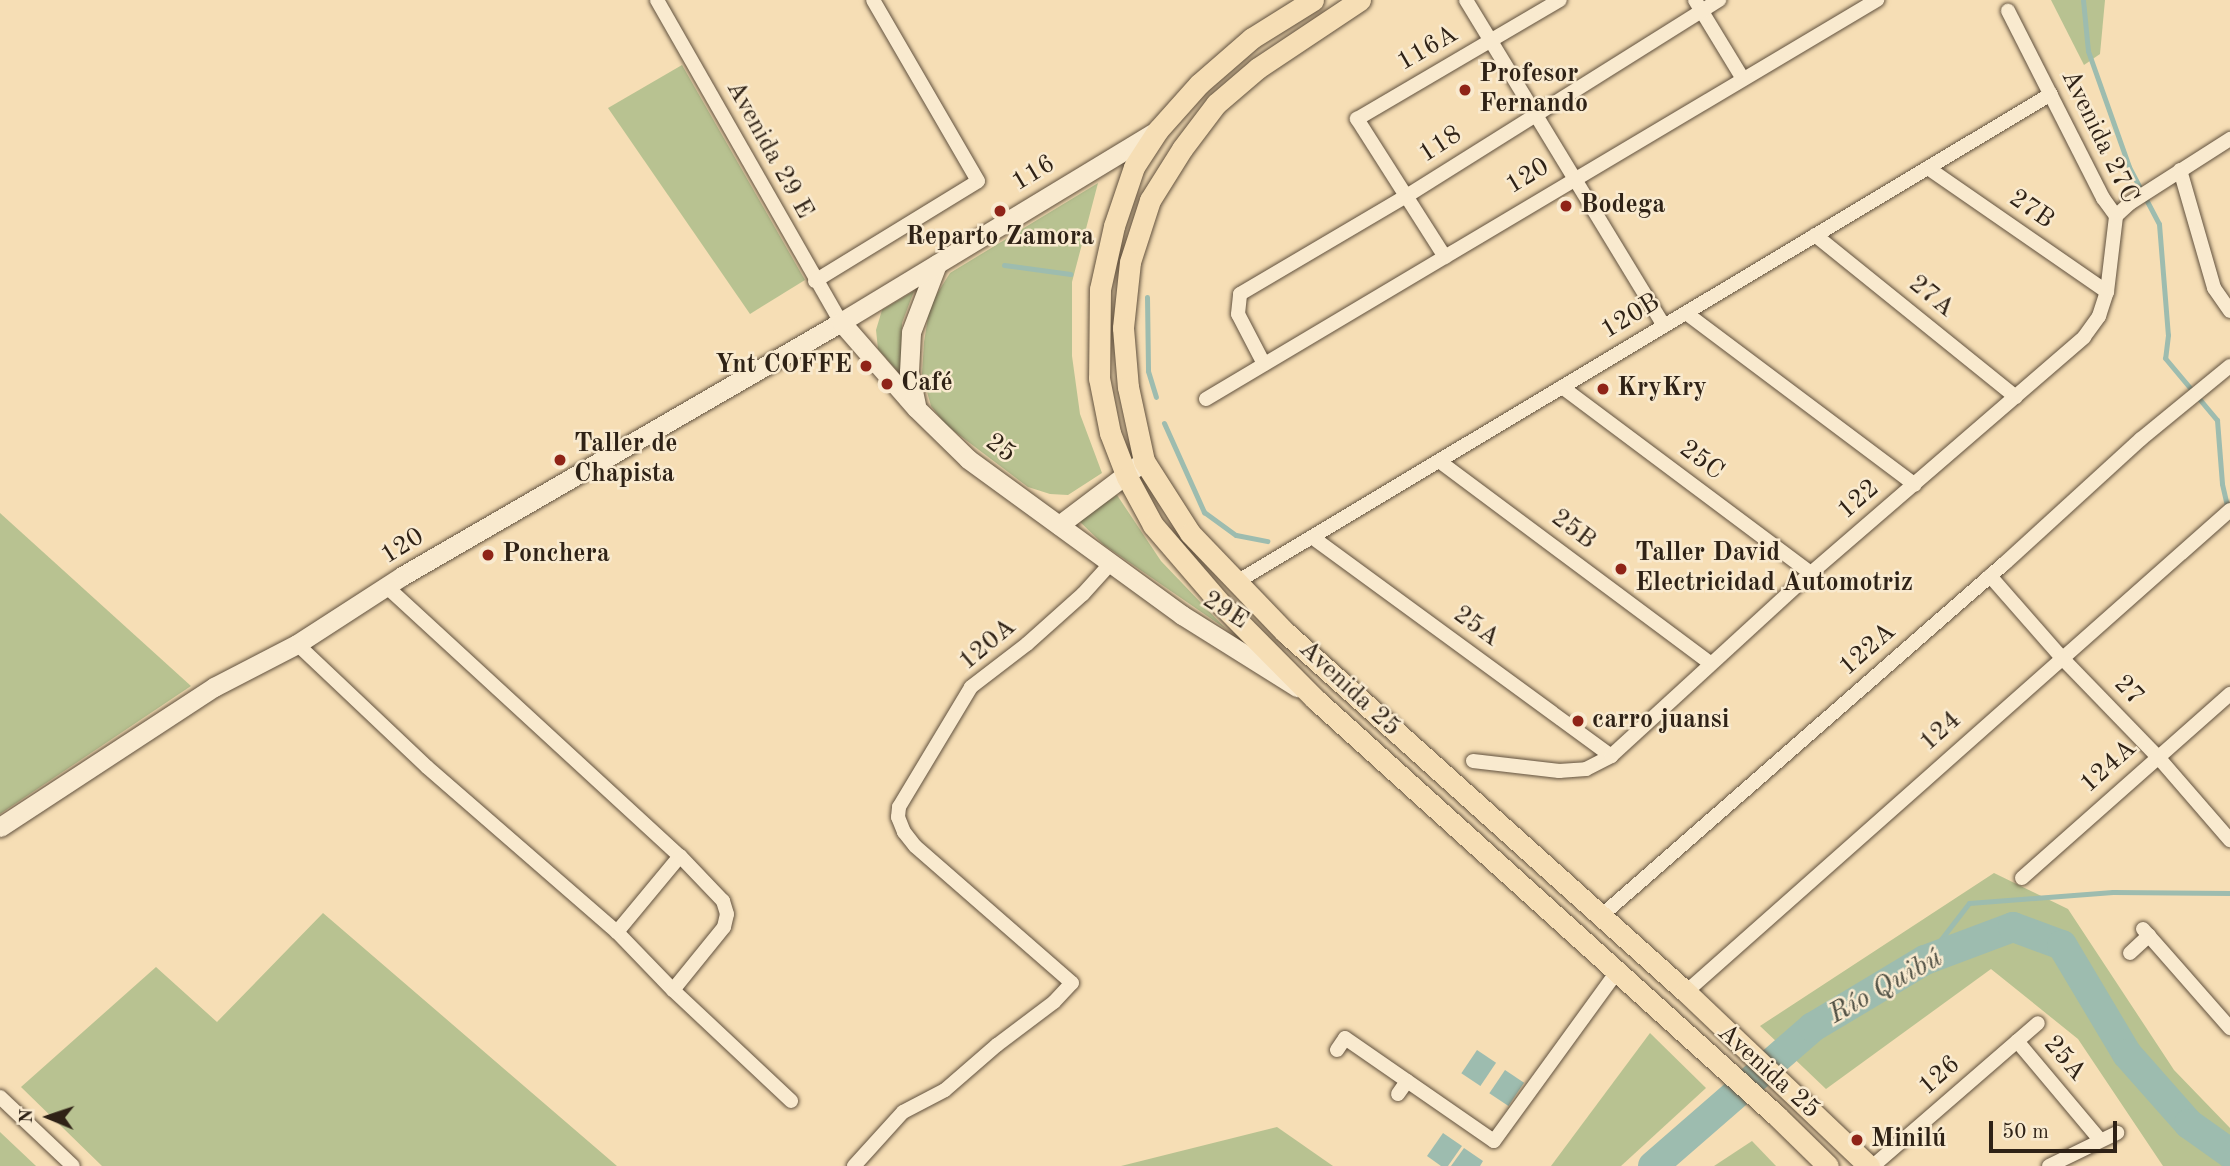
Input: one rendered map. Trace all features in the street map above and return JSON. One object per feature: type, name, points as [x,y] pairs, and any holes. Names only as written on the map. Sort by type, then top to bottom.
[{"type":"main road","name":"Avenida 25","points":[[1313,0],[1243,46],[1199,84],[1158,130],[1134,167],[1114,226],[1100,289],[1099,378],[1110,433],[1127,477],[1162,535],[1220,604],[1315,699],[1777,1116],[1828,1166]]},
{"type":"main road","name":"Avenida 25","points":[[1360,0],[1258,68],[1216,104],[1182,149],[1150,200],[1130,262],[1123,328],[1130,399],[1144,461],[1190,533],[1235,583],[1285,632],[1686,992],[1871,1166]]},
{"type":"main road","name":"116","points":[[841,322],[1158,130]]},
{"type":"main road","points":[[916,408],[909,372],[911,332],[937,264]]},
{"type":"main road","name":"25","points":[[841,322],[916,408],[968,459],[1111,563]]},
{"type":"main road","name":"120","points":[[0,827],[214,687],[297,644],[387,587],[841,322]]},
{"type":"main road","points":[[1059,525],[1127,477],[1144,461]]},
{"type":"main road","name":"29E","points":[[1111,563],[1182,615],[1315,699]]},
{"type":"street","name":"Avenida 29 E","points":[[657,0],[841,322]]},
{"type":"street","points":[[816,281],[978,181],[873,0]]},
{"type":"street","points":[[1466,0],[1664,326]]},
{"type":"street","name":"116A","points":[[1405,197],[1357,119],[1560,0]]},
{"type":"street","name":"118","points":[[1264,364],[1238,314],[1240,294],[1405,197],[1698,5],[1718,0]]},
{"type":"street","name":"120","points":[[1206,399],[1877,0]]},
{"type":"street","points":[[1698,5],[1743,79]]},
{"type":"street","name":"Avenida 27C","points":[[2008,11],[2103,198],[2116,216],[2107,292]]},
{"type":"street","name":"120B","points":[[1235,583],[2051,94]]},
{"type":"street","points":[[2116,216],[2130,203],[2230,139]]},
{"type":"street","name":"27B","points":[[1928,168],[2107,292]]},
{"type":"street","points":[[2180,170],[2214,288],[2230,311]]},
{"type":"street","points":[[1405,197],[1445,257]]},
{"type":"street","name":"27A","points":[[1815,235],[2016,397]]},
{"type":"street","name":"122","points":[[1473,761],[1559,771],[1586,769],[1611,756],[1811,573],[2084,337],[2099,316],[2107,292]]},
{"type":"street","points":[[1686,313],[1914,485]]},
{"type":"street","name":"122A","points":[[1601,916],[1990,576],[2202,386],[2230,366]]},
{"type":"street","name":"25C","points":[[1562,387],[1811,573]]},
{"type":"street","name":"25B","points":[[1439,461],[1711,664]]},
{"type":"street","name":"124","points":[[1686,992],[2230,510]]},
{"type":"street","name":"25A","points":[[1312,537],[1611,756]]},
{"type":"street","name":"120A","points":[[854,1166],[904,1112],[946,1090],[997,1045],[1054,1002],[1072,983],[915,846],[898,817],[899,807],[971,687],[1046,628],[1111,563]]},
{"type":"street","name":"27","points":[[1990,576],[2062,658],[2158,757],[2230,840]]},
{"type":"street","points":[[387,587],[680,856],[723,901],[727,914],[724,926],[673,990]]},
{"type":"street","points":[[297,644],[427,767],[617,932],[673,990],[791,1101]]},
{"type":"street","name":"124A","points":[[2022,878],[2230,694]]},
{"type":"street","points":[[617,932],[680,856]]},
{"type":"street","points":[[2130,953],[2146,932],[2230,1028]]},
{"type":"street","points":[[1337,1050],[1345,1038],[1494,1141],[1616,973]]},
{"type":"street","name":"126","points":[[1871,1166],[2038,1023]]},
{"type":"street","name":"25A","points":[[2017,1041],[2100,1140]]},
{"type":"street","points":[[1398,1094],[1407,1081]]},
{"type":"street","points":[[0,1097],[73,1166]]},
{"type":"street","points":[[2049,1166],[2117,1133]]},
{"type":"green space","points":[[2051,0],[2105,0],[2100,54],[2084,65]]},
{"type":"green space","points":[[682,65],[805,280],[750,314],[608,108]]},
{"type":"green space","points":[[1098,183],[1072,282],[1072,356],[1080,414],[1102,473],[1068,495],[1050,494],[1028,487],[946,425],[931,406],[922,374],[924,342],[930,305],[950,273]]},
{"type":"green space","points":[[914,291],[902,323],[901,375],[878,349],[876,330],[882,310]]},
{"type":"green space","points":[[1117,495],[1161,561],[1226,629],[1104,545],[1078,520]]},
{"type":"green space","points":[[0,513],[191,686],[0,814]]},
{"type":"green space","points":[[1994,873],[2068,909],[2174,1070],[2230,1128],[2230,1166],[2163,1166],[2078,1039],[1991,969],[1826,1089],[1760,1026]]},
{"type":"green space","points":[[323,913],[617,1166],[102,1166],[21,1087],[156,967],[217,1022]]},
{"type":"green space","points":[[1650,1033],[1706,1088],[1621,1166],[1551,1166]]},
{"type":"green space","points":[[1277,1127],[1333,1166],[1121,1166]]},
{"type":"green space","points":[[0,1132],[36,1166],[0,1166]]},
{"type":"green space","points":[[1752,1141],[1776,1166],[1714,1166]]},
{"type":"shaded area","points":[[1477,1050],[1496,1063],[1480,1086],[1461,1073]]},
{"type":"shaded area","points":[[1505,1070],[1524,1083],[1508,1106],[1489,1093]]},
{"type":"shaded area","points":[[1443,1133],[1462,1146],[1448,1166],[1441,1166],[1427,1156]]},
{"type":"shaded area","points":[[1464,1148],[1483,1161],[1480,1166],[1451,1166]]},
{"type":"waterway","points":[[2083,0],[2088,51],[2129,167],[2159,224],[2168,335],[2165,358],[2217,420],[2222,484],[2228,510]]},
{"type":"waterway","points":[[1004,265],[1070,274]]},
{"type":"waterway","points":[[1147,297],[1148,371],[1156,397]]},
{"type":"waterway","points":[[1164,423],[1204,512],[1236,535],[1267,541]]},
{"type":"waterway","points":[[1925,960],[1969,903],[2113,892],[2230,893]]},
{"type":"waterway","name":"Río Quibú","points":[[1653,1166],[1813,1027],[1925,960],[2013,927],[2062,945],[2127,1054],[2189,1124],[2230,1153]]},
{"type":"place","name":"Profesor Fernando","points":[[1465,90]]},
{"type":"place","name":"Bodega","points":[[1566,206]]},
{"type":"place","name":"Reparto Zamora","points":[[1000,211]]},
{"type":"place","name":"Ynt COFFE","points":[[866,366]]},
{"type":"place","name":"Café","points":[[887,384]]},
{"type":"place","name":"KryKry","points":[[1603,389]]},
{"type":"place","name":"Taller de Chapista","points":[[560,460]]},
{"type":"place","name":"Ponchera","points":[[488,555]]},
{"type":"place","name":"Taller David Electricidad Automotriz","points":[[1621,569]]},
{"type":"place","name":"carro juansi","points":[[1578,721]]},
{"type":"place","name":"Minilú","points":[[1857,1140]]}]
